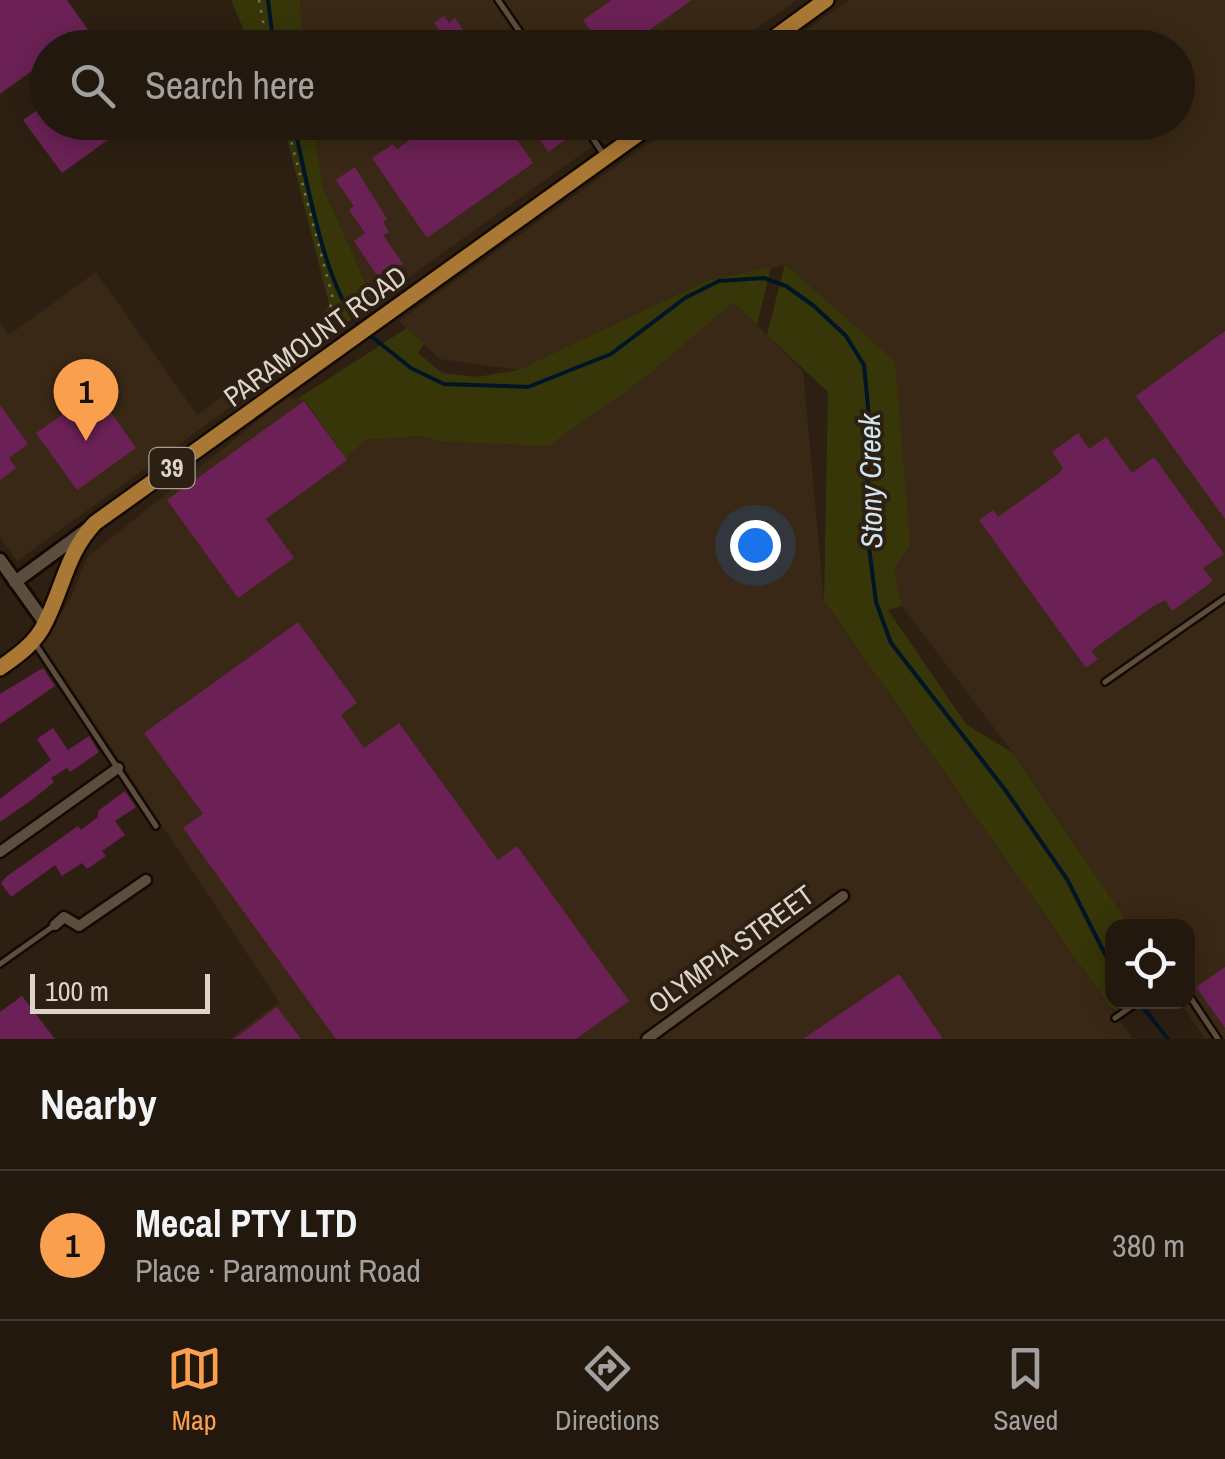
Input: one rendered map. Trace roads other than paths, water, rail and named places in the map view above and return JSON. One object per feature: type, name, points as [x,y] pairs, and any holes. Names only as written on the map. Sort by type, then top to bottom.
[{"type":"main road","points":[[785,30],[826,0]]},
{"type":"main road","name":"PARAMOUNT ROAD","points":[[45,623],[78,541],[96,523],[630,140]]},
{"type":"main road","name":"39","points":[[0,668],[33,641],[45,623]]},
{"type":"street","points":[[15,582],[96,523]]},
{"type":"street","points":[[0,560],[45,623]]},
{"type":"street","points":[[0,852],[118,768]]},
{"type":"street","points":[[55,925],[64,917],[79,926],[146,880]]},
{"type":"street","name":"OLYMPIA STREET","points":[[647,1039],[842,896]]},
{"type":"lane","points":[[498,0],[518,30]]},
{"type":"lane","points":[[594,140],[606,158]]},
{"type":"lane","points":[[1105,682],[1225,598]]},
{"type":"lane","points":[[33,641],[156,826]]},
{"type":"lane","points":[[0,964],[55,925]]},
{"type":"lane","points":[[1195,1004],[1218,1039]]},
{"type":"lane","points":[[1114,1018],[1128,1009]]},
{"type":"waterway","name":"Stony Creek","points":[[268,0],[272,30]]},
{"type":"waterway","name":"Stony Creek","points":[[297,140],[326,258],[347,308],[360,326]]},
{"type":"waterway","name":"Stony Creek","points":[[367,333],[411,368],[444,384],[528,387],[611,354],[685,298],[719,281],[764,278],[786,286],[814,306],[846,336],[864,365],[869,417],[867,532],[876,602],[891,643],[1006,791],[1067,879],[1105,954]]},
{"type":"waterway","name":"Stony Creek","points":[[1144,1009],[1168,1039]]},
{"type":"place","name":"Mecal PTY LTD","points":[[86,441]]}]
